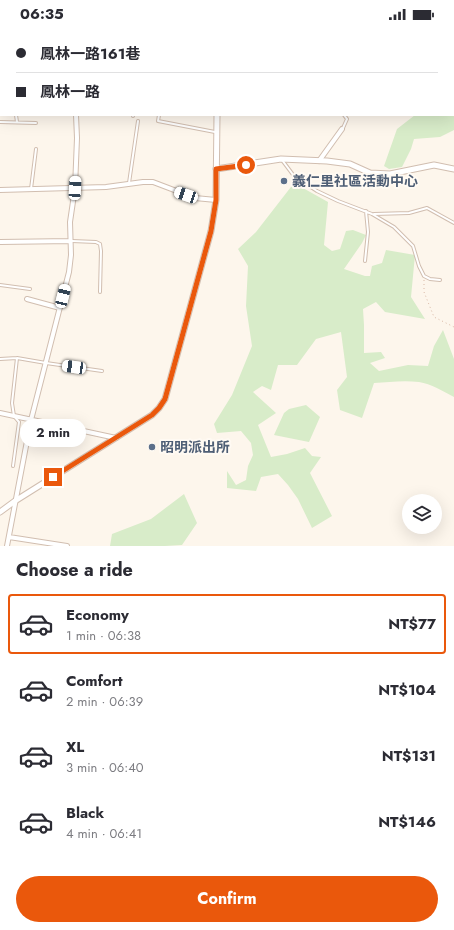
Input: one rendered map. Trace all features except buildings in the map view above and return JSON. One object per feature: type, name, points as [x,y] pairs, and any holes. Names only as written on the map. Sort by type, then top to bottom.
[{"type":"street","points":[[7,546],[31,420],[69,272],[71,255],[70,222],[75,188],[77,138],[76,116]]},
{"type":"street","points":[[0,512],[15,501],[152,415],[165,399],[211,231],[216,200],[217,116]]},
{"type":"street","points":[[319,161],[342,130]]},
{"type":"street","points":[[216,169],[281,159],[350,164],[370,174],[390,174],[434,165],[454,169]]},
{"type":"street","points":[[0,190],[106,187],[153,182],[195,198],[216,200]]},
{"type":"street","points":[[0,242],[71,241]]},
{"type":"street","points":[[28,299],[60,308]]},
{"type":"street","points":[[0,413],[116,438]]},
{"type":"street","points":[[9,537],[67,546]]},
{"type":"lane","points":[[16,116],[17,122]]},
{"type":"lane","points":[[159,116],[158,121],[216,132]]},
{"type":"lane","points":[[342,130],[347,119],[345,116]]},
{"type":"lane","points":[[129,184],[138,121]]},
{"type":"lane","points":[[0,122],[36,123]]},
{"type":"lane","points":[[31,189],[36,149]]},
{"type":"lane","points":[[281,159],[294,176],[317,191],[366,211],[394,227],[413,246],[419,266],[424,276],[430,279],[440,280]]},
{"type":"lane","points":[[372,214],[409,213],[427,208],[454,223]]},
{"type":"lane","points":[[365,261],[368,232],[366,211]]},
{"type":"lane","points":[[71,241],[96,242],[100,244],[100,292]]},
{"type":"lane","points":[[0,285],[30,289]]},
{"type":"lane","points":[[13,466],[19,422],[14,416],[12,403],[17,358]]},
{"type":"lane","points":[[0,359],[17,358],[46,364],[102,371]]},
{"type":"path","points":[[424,276],[424,292],[434,317],[454,327]]},
{"type":"green space","points":[[414,116],[454,116],[454,130],[440,137],[414,139],[402,167],[389,169],[384,166],[397,129]]},
{"type":"green space","points":[[294,183],[328,202],[324,245],[332,251],[340,249],[346,231],[353,230],[366,235],[344,269],[365,276],[370,276],[372,266],[382,263],[386,250],[415,255],[411,297],[425,319],[385,312],[376,302],[363,309],[364,353],[381,352],[385,358],[370,363],[379,371],[408,365],[428,366],[434,346],[443,330],[454,359],[454,397],[432,386],[419,382],[402,381],[374,383],[362,418],[340,410],[337,390],[347,377],[341,332],[316,339],[297,365],[278,365],[271,390],[262,386],[253,392],[276,413],[258,425],[271,457],[305,448],[312,456],[321,457],[310,473],[332,516],[312,528],[298,499],[278,474],[261,477],[256,491],[227,488],[227,471],[236,485],[246,480],[248,466],[253,455],[251,443],[241,431],[217,433],[214,424],[232,395],[252,346],[246,306],[248,266],[238,249],[256,232]]},
{"type":"green space","points":[[306,405],[320,417],[309,442],[274,435],[284,413],[289,409]]},
{"type":"green space","points":[[184,494],[197,523],[182,545],[110,546],[112,534],[151,519]]},
{"type":"place","name":"義仁里社區活動中心","points":[[284,181]]},
{"type":"place","name":"昭明派出所","points":[[152,447]]},
{"type":"route","points":[[53,477],[152,415],[165,399],[211,231],[216,200],[216,169],[246,165]]}]
